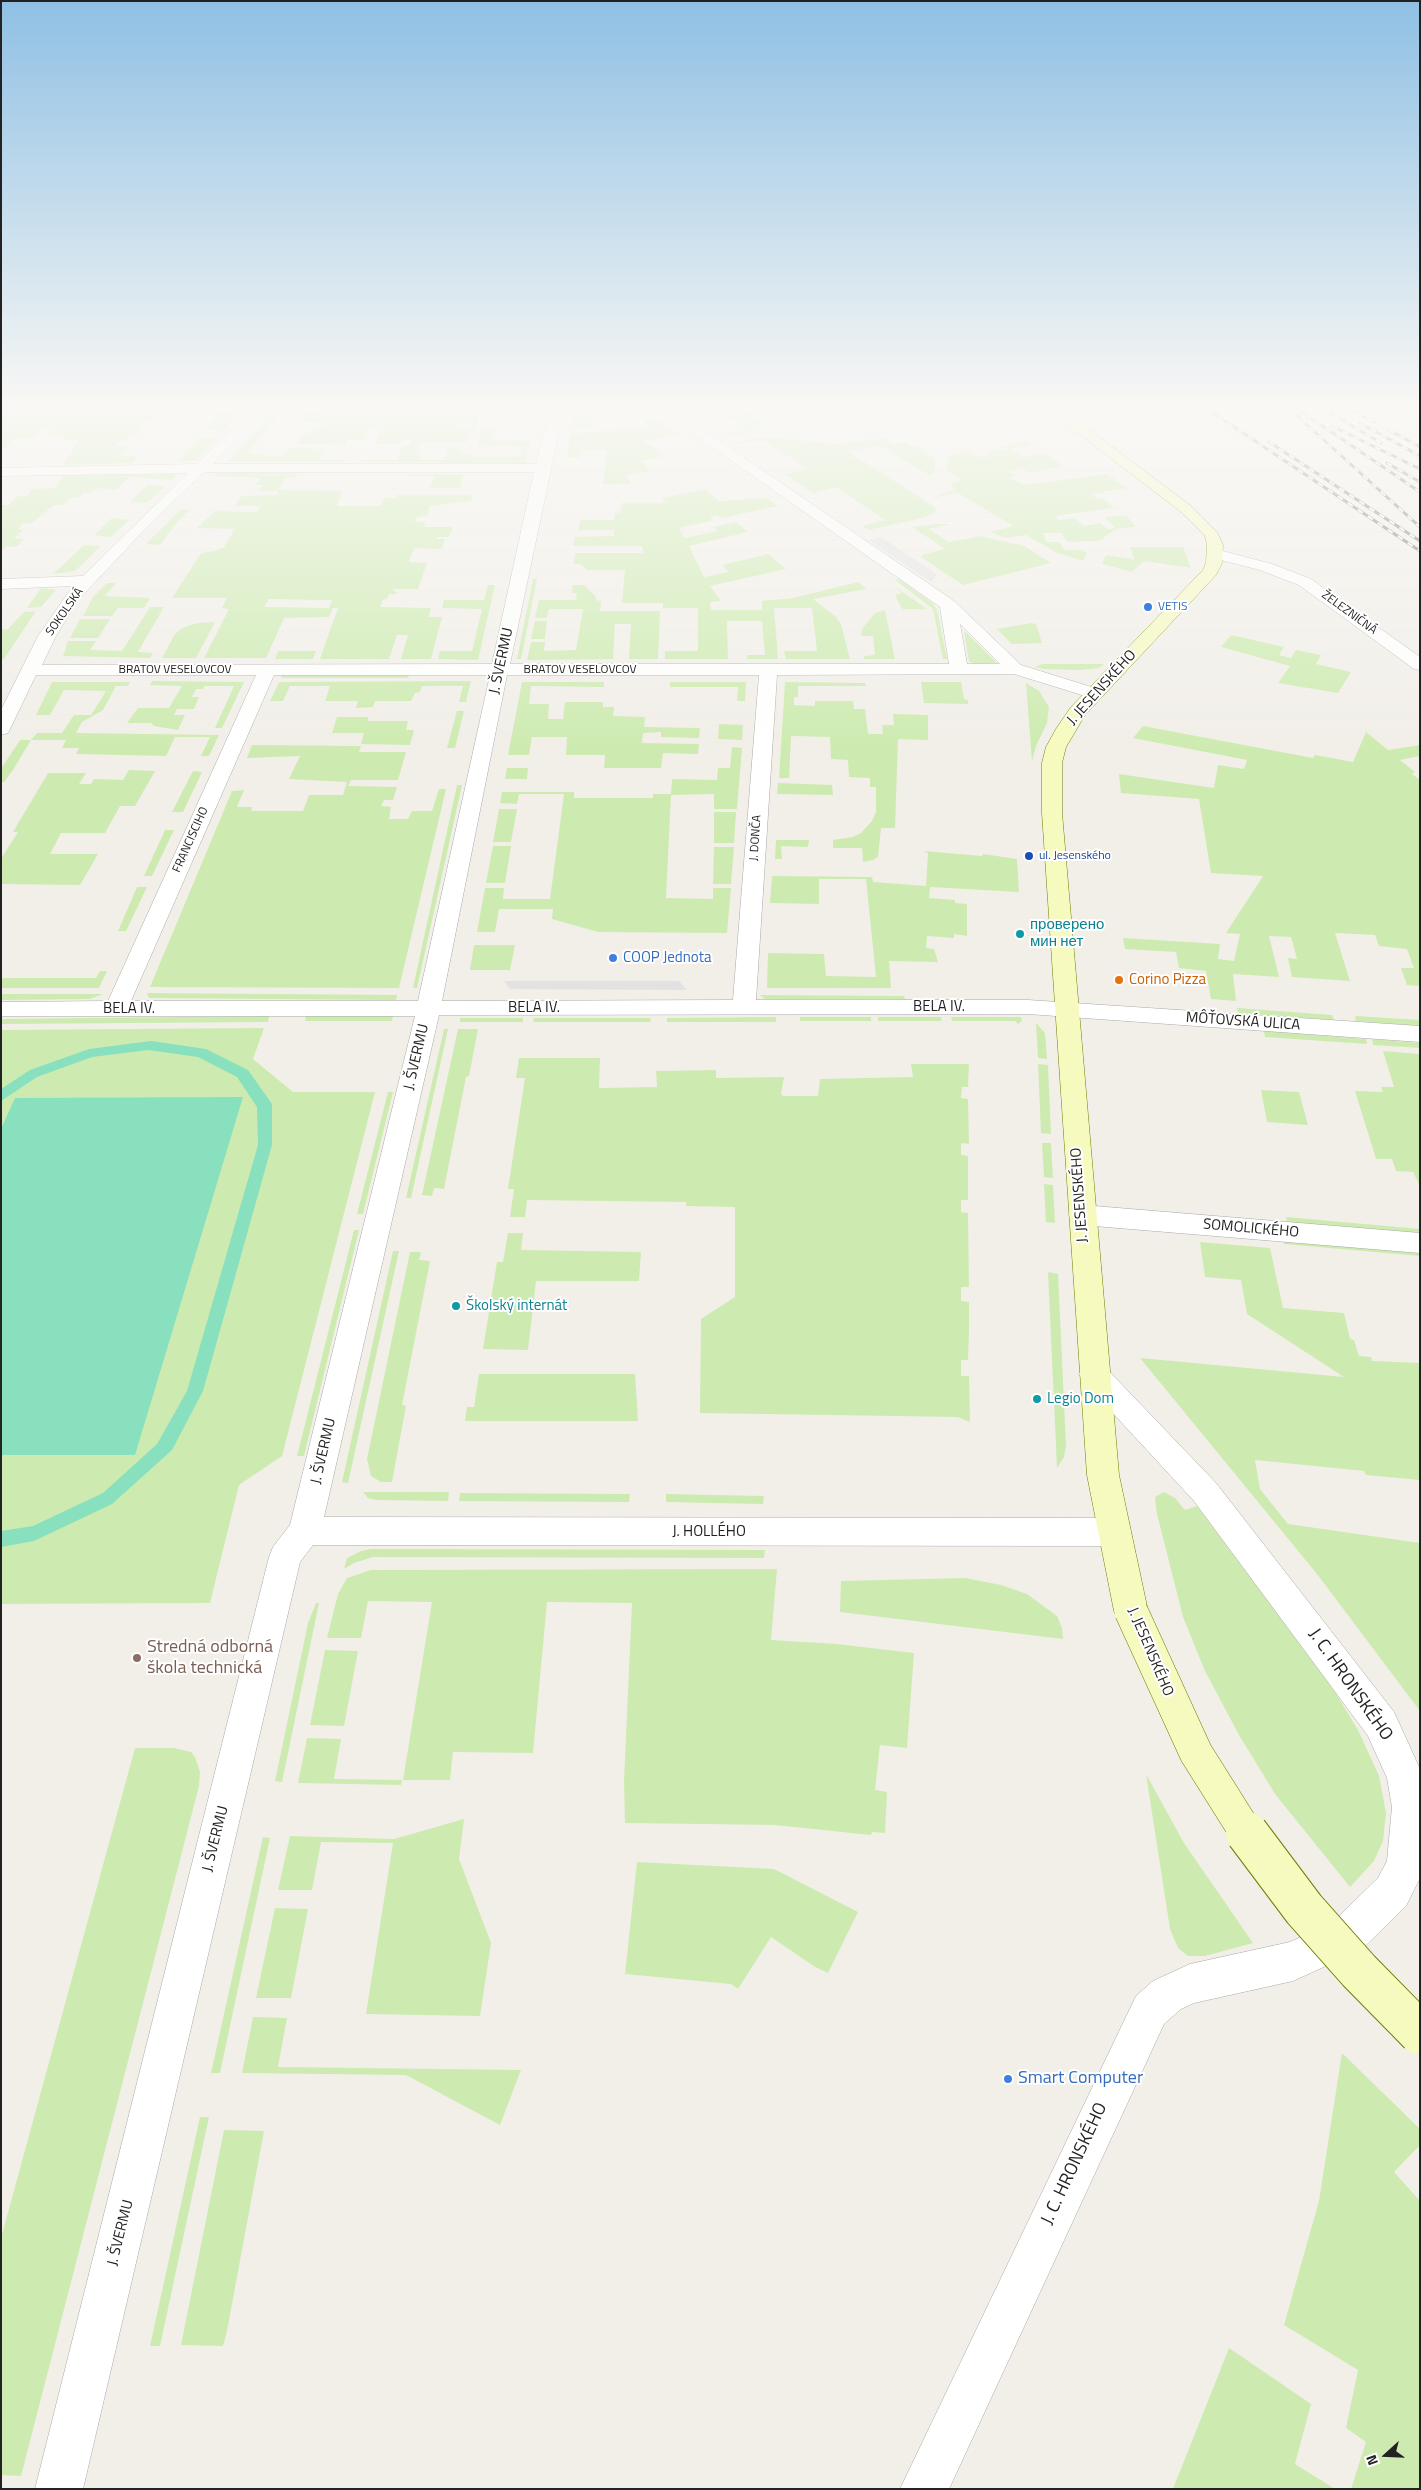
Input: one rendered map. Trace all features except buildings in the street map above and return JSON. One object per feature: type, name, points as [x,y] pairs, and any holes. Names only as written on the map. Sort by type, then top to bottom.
[{"type":"street","name":"SOKOLSKÁ","points":[[1,729],[53,625],[87,581],[147,519]]},
{"type":"street","name":"J. ŠVERMU","points":[[59,2489],[285,1557],[305,1531],[428,1008],[531,519]]},
{"type":"street","points":[[824,519],[948,605],[974,627],[1015,669]]},
{"type":"street","points":[[1197,519],[1212,535],[1216,554]]},
{"type":"street","name":"ŽELEZNIČNÁ","points":[[1216,554],[1272,569],[1305,582],[1420,665]]},
{"type":"street","name":"J. JESENSKÉHO","points":[[1216,554],[1210,572],[1201,583],[1095,694],[1065,730],[1056,747],[1052,763],[1052,813],[1066,1009],[1103,1475],[1113,1532],[1131,1611],[1196,1753],[1246,1832],[1310,1916],[1359,1971],[1420,2033]]},
{"type":"street","points":[[1,584],[87,581]]},
{"type":"street","points":[[948,605],[959,670]]},
{"type":"street","name":"BRATOV VESELOVCOV","points":[[30,670],[1015,669],[1095,694]]},
{"type":"street","name":"FRANCISCIHO","points":[[116,1009],[267,670]]},
{"type":"street","name":"J. DONČA","points":[[744,1007],[768,670]]},
{"type":"street","name":"BELA IV.","points":[[1,1009],[744,1007],[1066,1009]]},
{"type":"street","name":"MÔŤOVSKÁ ULICA","points":[[1066,1009],[1420,1034]]},
{"type":"street","name":"SOMOLICKÉHO","points":[[1082,1215],[1420,1243]]},
{"type":"street","name":"J. C. HRONSKÉHO","points":[[924,2489],[1150,2010],[1167,1995],[1190,1984],[1293,1961],[1347,1936],[1373,1913],[1392,1892],[1406,1865],[1412,1807],[1402,1771],[1380,1724],[1348,1678],[1205,1492],[1174,1456],[1094,1374]]},
{"type":"street","name":"J. HOLLÉHO","points":[[305,1531],[1113,1532]]},
{"type":"green space","points":[[1,519],[36,519],[30,524],[24,523],[18,529],[23,530],[14,538],[25,539],[16,547],[7,546],[1,551]]},
{"type":"green space","points":[[111,519],[129,520],[111,537],[94,535]]},
{"type":"green space","points":[[171,519],[180,519],[160,545],[146,544]]},
{"type":"green space","points":[[206,519],[416,519],[415,522],[425,522],[424,527],[453,527],[449,537],[438,537],[437,539],[445,539],[442,549],[414,548],[409,562],[427,563],[418,589],[394,589],[393,591],[397,592],[396,594],[389,594],[387,599],[383,600],[380,607],[431,608],[429,617],[442,617],[431,659],[401,659],[408,635],[397,635],[389,659],[320,659],[338,608],[333,608],[329,617],[284,618],[266,658],[204,658],[229,609],[222,608],[227,598],[172,598],[201,553],[215,551],[224,547],[235,529],[197,528]],"holes":[[[269,599],[332,600],[329,608],[264,607]]]},
{"type":"green space","points":[[916,519],[869,530],[862,526],[885,520]]},
{"type":"green space","points":[[1002,519],[1076,519],[1084,526],[1101,523],[1107,529],[1115,528],[1107,519],[1130,519],[1136,527],[1116,529],[1099,541],[1067,542],[1062,533],[1043,533],[1047,542],[1059,542],[1064,550],[1082,550],[1087,553],[1083,561],[1057,553],[1026,535],[1006,538],[989,532],[1013,526]]},
{"type":"green space","points":[[580,520],[714,520],[679,528],[684,538],[717,531],[713,527],[736,522],[748,532],[689,546],[704,577],[729,572],[722,565],[768,554],[786,569],[710,586],[721,601],[710,602],[711,610],[762,610],[762,601],[793,598],[858,582],[867,589],[813,599],[836,617],[841,624],[850,659],[786,659],[784,651],[817,651],[812,608],[774,608],[778,659],[747,659],[747,655],[765,655],[762,621],[727,621],[728,659],[665,659],[665,651],[698,651],[698,608],[663,608],[663,603],[622,603],[625,570],[587,570],[581,564],[574,564],[575,553],[643,553],[642,546],[573,546],[575,537],[614,536],[614,530],[578,530]]},
{"type":"green space","points":[[951,524],[929,529],[949,542],[980,536],[1024,546],[1051,563],[963,585],[921,557],[922,555],[945,549],[912,527]]},
{"type":"green space","points":[[84,545],[101,546],[75,571],[53,574]]},
{"type":"green space","points":[[1130,547],[1183,547],[1191,568],[1144,561],[1132,572],[1102,564],[1106,555],[1134,559]]},
{"type":"green space","points":[[533,579],[537,579],[521,659],[517,659]]},
{"type":"green space","points":[[900,579],[931,602],[937,609],[947,659],[943,659],[933,609],[895,580]]},
{"type":"green space","points":[[107,583],[116,583],[105,596],[150,598],[144,608],[118,608],[112,616],[83,616],[93,597]]},
{"type":"green space","points":[[488,585],[495,585],[478,660],[438,659],[440,651],[472,651],[482,609],[442,608],[444,600],[484,600]]},
{"type":"green space","points":[[573,585],[584,585],[596,597],[596,600],[601,601],[600,611],[660,611],[658,659],[629,659],[631,624],[615,624],[613,659],[527,660],[531,642],[545,642],[544,651],[576,650],[583,609],[549,609],[547,618],[535,618],[539,600],[576,600],[577,593],[572,593]]},
{"type":"green space","points":[[893,585],[927,609],[902,609],[895,595],[902,593]]},
{"type":"green space","points":[[41,588],[56,590],[41,607],[27,608]]},
{"type":"green space","points":[[150,607],[164,607],[138,652],[153,653],[150,658],[63,656],[68,641],[96,641],[90,650],[122,651]]},
{"type":"green space","points":[[885,610],[895,659],[863,659],[865,656],[875,655],[873,636],[861,636],[862,629],[875,613]]},
{"type":"green space","points":[[36,611],[4,659],[1,659],[1,629],[8,629],[24,612]]},
{"type":"green space","points":[[80,619],[110,619],[98,638],[70,638]]},
{"type":"green space","points":[[535,621],[547,621],[545,639],[531,639]]},
{"type":"green space","points":[[215,622],[196,658],[162,658],[175,634],[182,628],[197,623]]},
{"type":"green space","points":[[1031,623],[1036,624],[1042,643],[1012,644],[997,629]]},
{"type":"green space","points":[[964,632],[997,663],[974,664],[969,661]]},
{"type":"green space","points":[[1231,635],[1284,647],[1279,655],[1291,658],[1296,650],[1321,655],[1316,664],[1351,672],[1338,693],[1278,683],[1290,666],[1221,647]]},
{"type":"green space","points":[[278,651],[316,651],[313,659],[275,659]]},
{"type":"green space","points":[[1042,664],[1104,664],[1099,668],[1080,670],[1035,667]]},
{"type":"green space","points":[[282,675],[409,675],[408,678],[281,678]]},
{"type":"green space","points":[[152,681],[244,682],[222,728],[215,728],[234,686],[205,686],[203,689],[196,689],[192,697],[199,697],[194,709],[177,709],[174,715],[185,715],[178,730],[154,726],[151,723],[127,723],[138,708],[169,708],[182,686],[150,685]]},
{"type":"green space","points":[[471,681],[466,702],[459,702],[463,686],[422,686],[420,692],[415,693],[411,701],[375,701],[373,707],[356,708],[358,701],[325,701],[330,686],[290,686],[283,701],[270,701],[279,682]]},
{"type":"green space","points":[[52,682],[130,682],[128,686],[116,686],[103,710],[82,722],[76,733],[219,735],[209,756],[201,756],[210,737],[175,737],[166,756],[76,754],[79,748],[62,748],[66,740],[31,740],[37,733],[62,733],[74,715],[91,715],[106,691],[64,690],[50,715],[36,715]]},
{"type":"green space","points":[[522,682],[604,682],[604,687],[531,686],[529,704],[549,704],[548,719],[563,719],[565,702],[603,702],[603,707],[614,707],[613,716],[645,717],[644,727],[700,728],[699,738],[661,737],[661,732],[643,733],[642,743],[699,744],[698,754],[663,753],[661,768],[604,768],[605,755],[566,755],[567,737],[532,737],[529,755],[508,755]]},
{"type":"green space","points":[[670,682],[746,682],[745,701],[737,701],[738,687],[670,687]]},
{"type":"green space","points":[[785,682],[865,683],[866,686],[798,686],[798,697],[794,697],[794,705],[815,706],[815,701],[853,701],[854,709],[865,709],[868,734],[883,734],[882,725],[894,725],[893,714],[928,715],[928,740],[898,739],[895,828],[881,828],[878,857],[873,860],[863,862],[862,848],[833,848],[833,840],[853,837],[861,833],[872,821],[876,812],[876,787],[870,787],[870,778],[849,777],[848,760],[831,759],[830,737],[791,736],[789,778],[779,778]]},
{"type":"green space","points":[[921,682],[961,682],[964,699],[968,700],[968,704],[924,703]]},
{"type":"green space","points":[[1026,683],[1039,691],[1049,707],[1047,723],[1036,746],[1032,761]]},
{"type":"green space","points":[[457,711],[464,711],[455,748],[447,748]]},
{"type":"green space","points":[[337,717],[368,717],[368,721],[408,721],[406,730],[414,730],[410,745],[361,744],[364,733],[332,733]]},
{"type":"green space","points":[[719,724],[743,725],[742,740],[718,739]]},
{"type":"green space","points":[[1143,726],[1313,758],[1315,755],[1353,762],[1366,732],[1388,750],[1420,745],[1420,756],[1400,760],[1415,772],[1412,774],[1420,780],[1420,986],[1407,985],[1401,968],[1414,968],[1407,949],[1379,946],[1375,935],[1335,933],[1350,981],[1292,977],[1288,958],[1297,959],[1291,937],[1269,936],[1279,977],[1233,974],[1236,1001],[1211,999],[1206,971],[1179,968],[1176,952],[1125,949],[1123,938],[1220,944],[1218,959],[1234,961],[1240,934],[1226,933],[1263,876],[1211,873],[1199,799],[1121,793],[1119,774],[1214,788],[1218,765],[1244,769],[1247,760],[1133,738]]},
{"type":"green space","points":[[20,740],[31,740],[13,770],[4,782],[1,782],[1,769]]},
{"type":"green space","points":[[252,745],[361,746],[359,752],[406,752],[398,780],[351,780],[348,786],[397,787],[393,800],[384,800],[381,806],[391,807],[389,819],[408,819],[412,811],[432,811],[439,789],[446,789],[399,988],[150,987],[232,791],[244,790],[237,807],[252,807],[251,811],[303,811],[309,795],[343,795],[347,782],[289,779],[300,756],[247,758]]},
{"type":"green space","points":[[732,747],[742,748],[737,809],[714,809],[714,794],[671,795],[666,898],[713,899],[713,888],[731,888],[727,933],[598,932],[552,919],[553,909],[499,909],[495,932],[477,932],[485,888],[504,888],[503,899],[550,899],[564,794],[519,794],[517,804],[500,803],[502,792],[574,792],[574,798],[653,798],[653,794],[671,794],[672,779],[717,780],[718,768],[730,768]]},
{"type":"green space","points":[[507,768],[528,768],[527,779],[505,779]]},
{"type":"green space","points":[[129,770],[155,771],[135,806],[120,806],[105,833],[61,833],[50,854],[98,854],[80,885],[1,884],[1,859],[18,832],[13,832],[48,773],[86,773],[79,784],[91,784],[94,779],[123,780]]},
{"type":"green space","points":[[193,771],[202,772],[183,812],[172,812]]},
{"type":"green space","points":[[778,783],[832,785],[833,795],[777,794]]},
{"type":"green space","points":[[457,785],[462,785],[417,988],[413,988]]},
{"type":"green space","points":[[499,809],[517,809],[511,842],[493,842]]},
{"type":"green space","points":[[714,812],[736,812],[734,843],[714,843]]},
{"type":"green space","points":[[165,830],[174,830],[152,876],[144,876]]},
{"type":"green space","points":[[776,840],[809,840],[808,847],[781,846],[782,859],[775,859]]},
{"type":"green space","points":[[493,846],[511,846],[505,883],[486,883]]},
{"type":"green space","points":[[714,847],[734,847],[731,884],[713,884]]},
{"type":"green space","points":[[923,851],[982,856],[983,854],[1017,859],[1019,892],[930,887],[929,898],[955,900],[955,903],[967,904],[967,936],[954,934],[954,938],[927,936],[926,948],[934,949],[938,962],[889,961],[891,988],[767,988],[768,953],[824,954],[826,976],[876,977],[866,879],[819,879],[819,904],[770,903],[772,876],[872,877],[873,882],[926,886],[928,853]]},
{"type":"green space","points":[[137,887],[147,887],[126,931],[118,931]]},
{"type":"green space","points":[[474,945],[515,945],[510,970],[470,970]]},
{"type":"green space","points":[[100,971],[107,971],[99,988],[1,988],[1,978],[96,978]]},
{"type":"green space","points":[[147,993],[397,995],[396,1000],[149,998]]},
{"type":"green space","points":[[1,994],[103,994],[90,999],[1,1000]]},
{"type":"green space","points":[[760,995],[904,996],[905,999],[765,999]]},
{"type":"green space","points":[[1237,1008],[1332,1015],[1334,1020],[1238,1013]]},
{"type":"green space","points":[[269,1016],[268,1022],[1,1024],[1,1019]]},
{"type":"green space","points":[[306,1016],[393,1016],[392,1021],[305,1021]]},
{"type":"green space","points":[[1355,1016],[1420,1020],[1420,1026],[1356,1021]]},
{"type":"green space","points":[[776,1017],[776,1022],[667,1022],[667,1018]]},
{"type":"green space","points":[[800,1017],[871,1017],[871,1021],[800,1021]]},
{"type":"green space","points":[[878,1017],[941,1017],[942,1021],[878,1021]]},
{"type":"green space","points":[[951,1017],[1021,1017],[1022,1021],[1018,1024],[1015,1021],[952,1021]]},
{"type":"green space","points":[[460,1018],[523,1018],[523,1022],[460,1022]]},
{"type":"green space","points":[[534,1018],[651,1018],[650,1022],[533,1022]]},
{"type":"green space","points":[[1036,1023],[1045,1033],[1047,1059],[1038,1058]]},
{"type":"green space","points":[[264,1028],[253,1059],[293,1092],[375,1092],[282,1456],[239,1485],[210,1603],[1,1604],[1,1030]]},
{"type":"green space","points":[[444,1029],[448,1029],[411,1198],[406,1198]]},
{"type":"green space","points":[[458,1029],[478,1029],[469,1076],[466,1077],[444,1189],[434,1188],[432,1196],[422,1195]]},
{"type":"green space","points":[[1264,1031],[1366,1039],[1367,1044],[1265,1037]]},
{"type":"green space","points":[[1372,1039],[1420,1043],[1420,1048],[1373,1045]]},
{"type":"green space","points":[[151,1041],[206,1049],[248,1070],[272,1104],[272,1145],[203,1391],[172,1450],[112,1504],[34,1541],[1,1547],[1,1531],[33,1526],[103,1493],[157,1444],[187,1391],[258,1145],[257,1107],[237,1077],[198,1057],[148,1050],[92,1057],[37,1077],[1,1101],[1,1089],[30,1070],[89,1049]]},
{"type":"green space","points":[[1383,1051],[1420,1054],[1420,1186],[1413,1172],[1396,1171],[1392,1159],[1376,1159],[1355,1091],[1383,1092],[1381,1087],[1394,1087]]},
{"type":"green space","points":[[519,1058],[600,1058],[599,1088],[657,1087],[656,1071],[716,1070],[716,1078],[784,1077],[781,1094],[783,1096],[818,1096],[820,1079],[913,1077],[911,1064],[969,1064],[968,1087],[962,1087],[961,1098],[968,1099],[969,1144],[961,1143],[961,1155],[968,1156],[968,1200],[961,1200],[961,1212],[968,1213],[969,1287],[961,1287],[961,1301],[969,1302],[969,1331],[968,1360],[961,1360],[961,1376],[969,1376],[970,1422],[958,1417],[700,1413],[701,1319],[735,1297],[735,1207],[686,1206],[686,1202],[527,1200],[525,1217],[510,1217],[514,1189],[508,1189],[525,1078],[516,1078]]},
{"type":"green space","points":[[1038,1064],[1048,1065],[1051,1134],[1041,1133]]},
{"type":"green space","points":[[1261,1090],[1299,1092],[1308,1125],[1267,1122]]},
{"type":"green space","points":[[388,1092],[393,1092],[363,1214],[357,1214]]},
{"type":"green space","points":[[243,1097],[135,1455],[1,1455],[1,1129],[15,1098]]},
{"type":"green space","points":[[1042,1143],[1051,1143],[1053,1178],[1044,1177]]},
{"type":"green space","points":[[1044,1184],[1053,1185],[1055,1223],[1046,1222]]},
{"type":"green space","points":[[1286,1217],[1420,1229],[1420,1233],[1287,1222]]},
{"type":"green space","points":[[354,1230],[359,1230],[304,1456],[297,1456]]},
{"type":"green space","points":[[508,1233],[523,1233],[521,1250],[641,1252],[639,1281],[536,1281],[528,1350],[483,1349],[497,1262],[503,1262]]},
{"type":"green space","points":[[1283,1240],[1420,1252],[1420,1256],[1284,1244]]},
{"type":"green space","points":[[1200,1242],[1270,1248],[1283,1308],[1344,1313],[1350,1339],[1354,1340],[1359,1356],[1371,1357],[1372,1361],[1420,1363],[1420,1480],[1366,1475],[1364,1471],[1255,1460],[1260,1489],[1288,1524],[1420,1543],[1420,1711],[1317,1574],[1140,1358],[1344,1377],[1247,1314],[1241,1280],[1205,1277]]},
{"type":"green space","points":[[393,1251],[399,1251],[348,1483],[342,1482]]},
{"type":"green space","points":[[410,1252],[421,1252],[419,1260],[430,1261],[402,1405],[406,1406],[392,1482],[381,1482],[371,1476],[367,1459]]},
{"type":"green space","points":[[1048,1272],[1058,1274],[1066,1445],[1064,1457],[1057,1468]]},
{"type":"green space","points":[[479,1374],[635,1374],[638,1421],[465,1421],[467,1407],[474,1407]]},
{"type":"green space","points":[[363,1492],[449,1492],[448,1501],[376,1500],[368,1498]]},
{"type":"green space","points":[[1164,1492],[1175,1498],[1185,1510],[1197,1506],[1329,1682],[1358,1730],[1379,1776],[1386,1813],[1383,1841],[1374,1861],[1350,1887],[1275,1794],[1239,1735],[1205,1671],[1183,1617],[1157,1514],[1155,1497]]},
{"type":"green space","points":[[460,1493],[630,1494],[629,1502],[459,1501]]},
{"type":"green space","points":[[666,1494],[764,1496],[763,1504],[666,1502]]},
{"type":"green space","points":[[371,1549],[765,1550],[764,1558],[373,1557],[354,1563],[344,1569],[347,1558],[361,1551]]},
{"type":"green space","points":[[777,1569],[771,1640],[837,1644],[914,1653],[907,1748],[880,1745],[875,1790],[887,1792],[885,1833],[872,1832],[871,1835],[775,1825],[625,1823],[624,1781],[632,1603],[547,1602],[533,1753],[453,1752],[450,1780],[403,1780],[432,1602],[368,1601],[361,1638],[327,1638],[338,1594],[347,1578],[371,1570]]},
{"type":"green space","points":[[965,1578],[1001,1585],[1027,1594],[1057,1616],[1062,1628],[1063,1639],[840,1612],[841,1581]]},
{"type":"green space","points":[[316,1603],[319,1603],[282,1782],[275,1781],[308,1623]]},
{"type":"green space","points":[[325,1650],[358,1651],[344,1726],[310,1725]]},
{"type":"green space","points":[[307,1738],[341,1739],[334,1779],[402,1780],[401,1785],[298,1783]]},
{"type":"green space","points":[[135,1748],[174,1748],[191,1752],[195,1757],[200,1772],[199,1786],[21,2476],[1,2475],[1,2238]]},
{"type":"green space","points":[[1146,1774],[1184,1843],[1253,1943],[1205,1956],[1188,1956],[1178,1948],[1170,1929]]},
{"type":"green space","points":[[464,1819],[459,1859],[491,1943],[480,2016],[366,2014],[393,1843],[321,1842],[312,1890],[278,1890],[290,1836],[394,1839]]},
{"type":"green space","points":[[263,1837],[270,1838],[220,2073],[211,2073]]},
{"type":"green space","points":[[637,1862],[774,1869],[858,1912],[828,1973],[815,1967],[771,1937],[738,1989],[731,1984],[625,1974]]},
{"type":"green space","points":[[275,1908],[308,1909],[291,1998],[256,1998]]},
{"type":"green space","points":[[253,2017],[287,2018],[278,2067],[521,2070],[500,2125],[406,2075],[242,2073]]},
{"type":"green space","points":[[1342,2053],[1420,2129],[1420,2145],[1394,2172],[1420,2201],[1420,2489],[1351,2489],[1366,2442],[1346,2428],[1358,2370],[1284,2325],[1319,2201]]},
{"type":"green space","points":[[200,2117],[209,2117],[160,2346],[150,2346]]},
{"type":"green space","points":[[224,2130],[264,2131],[227,2331],[223,2346],[181,2345]]},
{"type":"green space","points":[[1229,2348],[1311,2404],[1295,2464],[1335,2489],[1173,2489]]},
{"type":"shaded area","points":[[881,537],[937,574],[931,582],[869,540]]},
{"type":"shaded area","points":[[504,981],[679,981],[687,990],[510,989]]},
{"type":"railway","points":[[1372,519],[1420,551]]},
{"type":"railway","points":[[1387,519],[1420,541]]},
{"type":"railway","points":[[1411,519],[1420,527]]},
{"type":"place","name":"VETIS","points":[[1148,607]]},
{"type":"place","name":"ul. Jesenského","points":[[1029,856]]},
{"type":"place","name":"проверено мин нет","points":[[1020,934]]},
{"type":"place","name":"COOP Jednota","points":[[613,958]]},
{"type":"place","name":"Corino Pizza","points":[[1119,980]]},
{"type":"place","name":"Školský internát","points":[[456,1306]]},
{"type":"place","name":"Legio Dom","points":[[1037,1399]]},
{"type":"place","name":"Stredná odborná škola technická","points":[[137,1658]]},
{"type":"place","name":"Smart Computer","points":[[1008,2079]]}]
